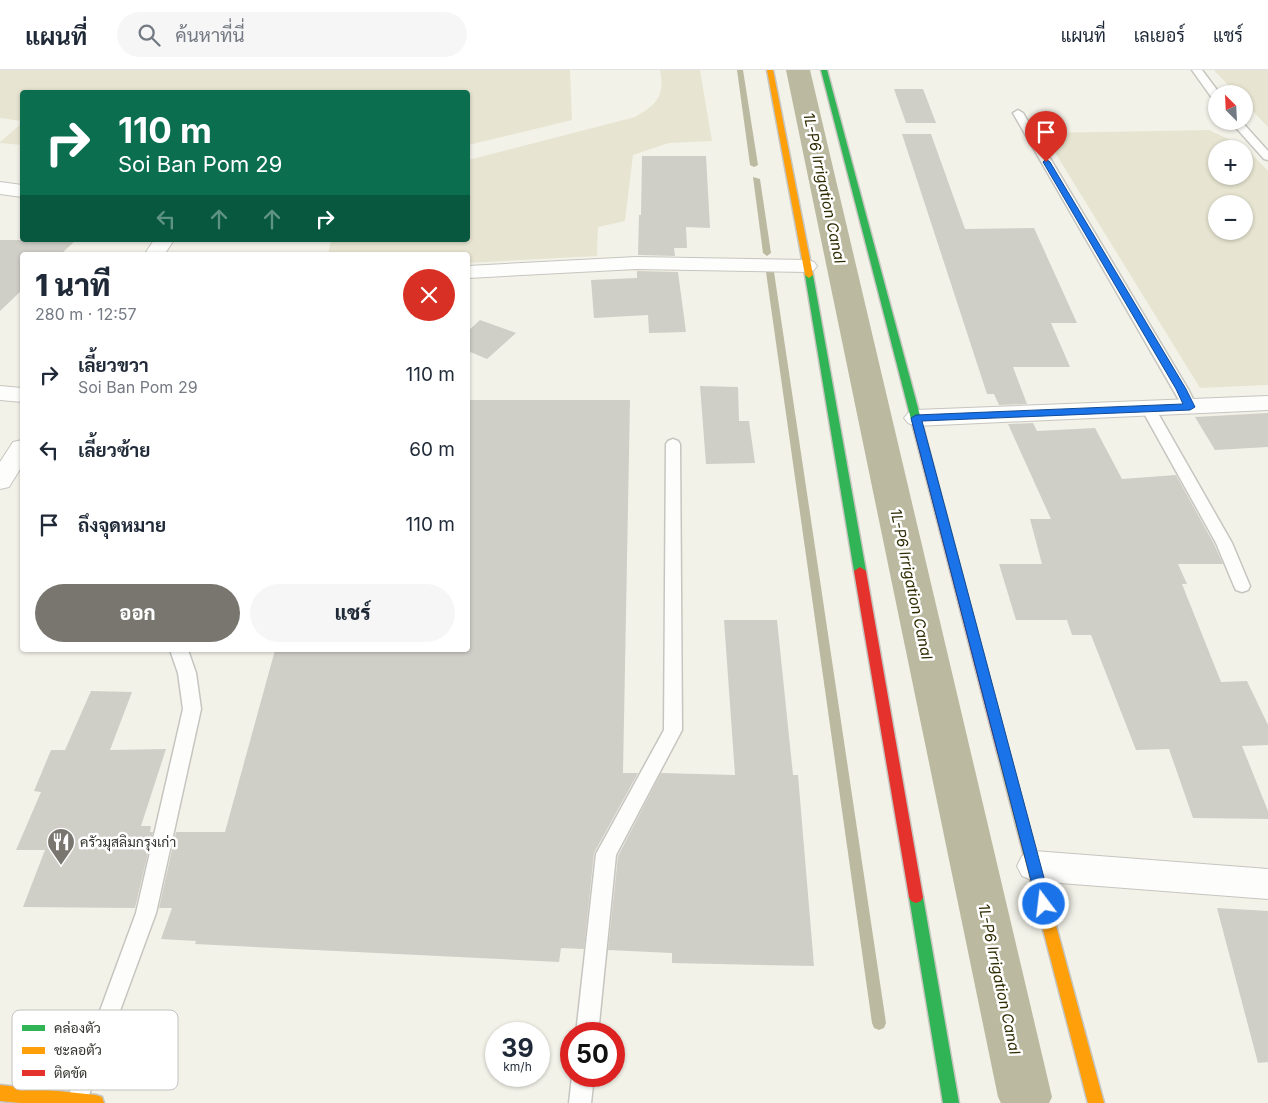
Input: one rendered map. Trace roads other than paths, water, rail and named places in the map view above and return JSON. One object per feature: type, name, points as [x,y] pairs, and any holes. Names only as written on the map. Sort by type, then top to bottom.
[{"type":"main road","points":[[770,70],[807,266],[950,1103]]},
{"type":"main road","points":[[824,70],[1096,1103]]},
{"type":"main road","points":[[0,1093],[96,1103]]},
{"type":"street","points":[[0,188],[20,191]]},
{"type":"street","points":[[470,272],[636,263],[807,266]]},
{"type":"street","points":[[0,393],[20,395]]},
{"type":"street","points":[[916,418],[1268,403]]},
{"type":"street","points":[[0,481],[20,451]]},
{"type":"street","points":[[1034,866],[1268,884]]},
{"type":"lane","points":[[1197,70],[1208,85]]},
{"type":"lane","points":[[1018,113],[1190,407]]},
{"type":"lane","points":[[1243,130],[1268,157]]},
{"type":"lane","points":[[1148,408],[1224,544],[1242,586]]},
{"type":"lane","points":[[588,1022],[606,854],[673,730],[673,444]]},
{"type":"lane","points":[[110,1010],[146,913],[192,709],[187,672],[179,652]]},
{"type":"lane","points":[[580,1103],[581,1087]]},
{"type":"lane","points":[[76,1101],[80,1090]]},
{"type":"waterway","points":[[740,70],[754,165]]},
{"type":"waterway","name":"1L-P6 Irrigation Canal","points":[[798,70],[1025,1097]]},
{"type":"waterway","points":[[756,179],[767,253]]},
{"type":"waterway","points":[[770,272],[879,1023]]},
{"type":"place","name":"ครัวมุสลิมกรุงเก่า","points":[[61,866]]}]
